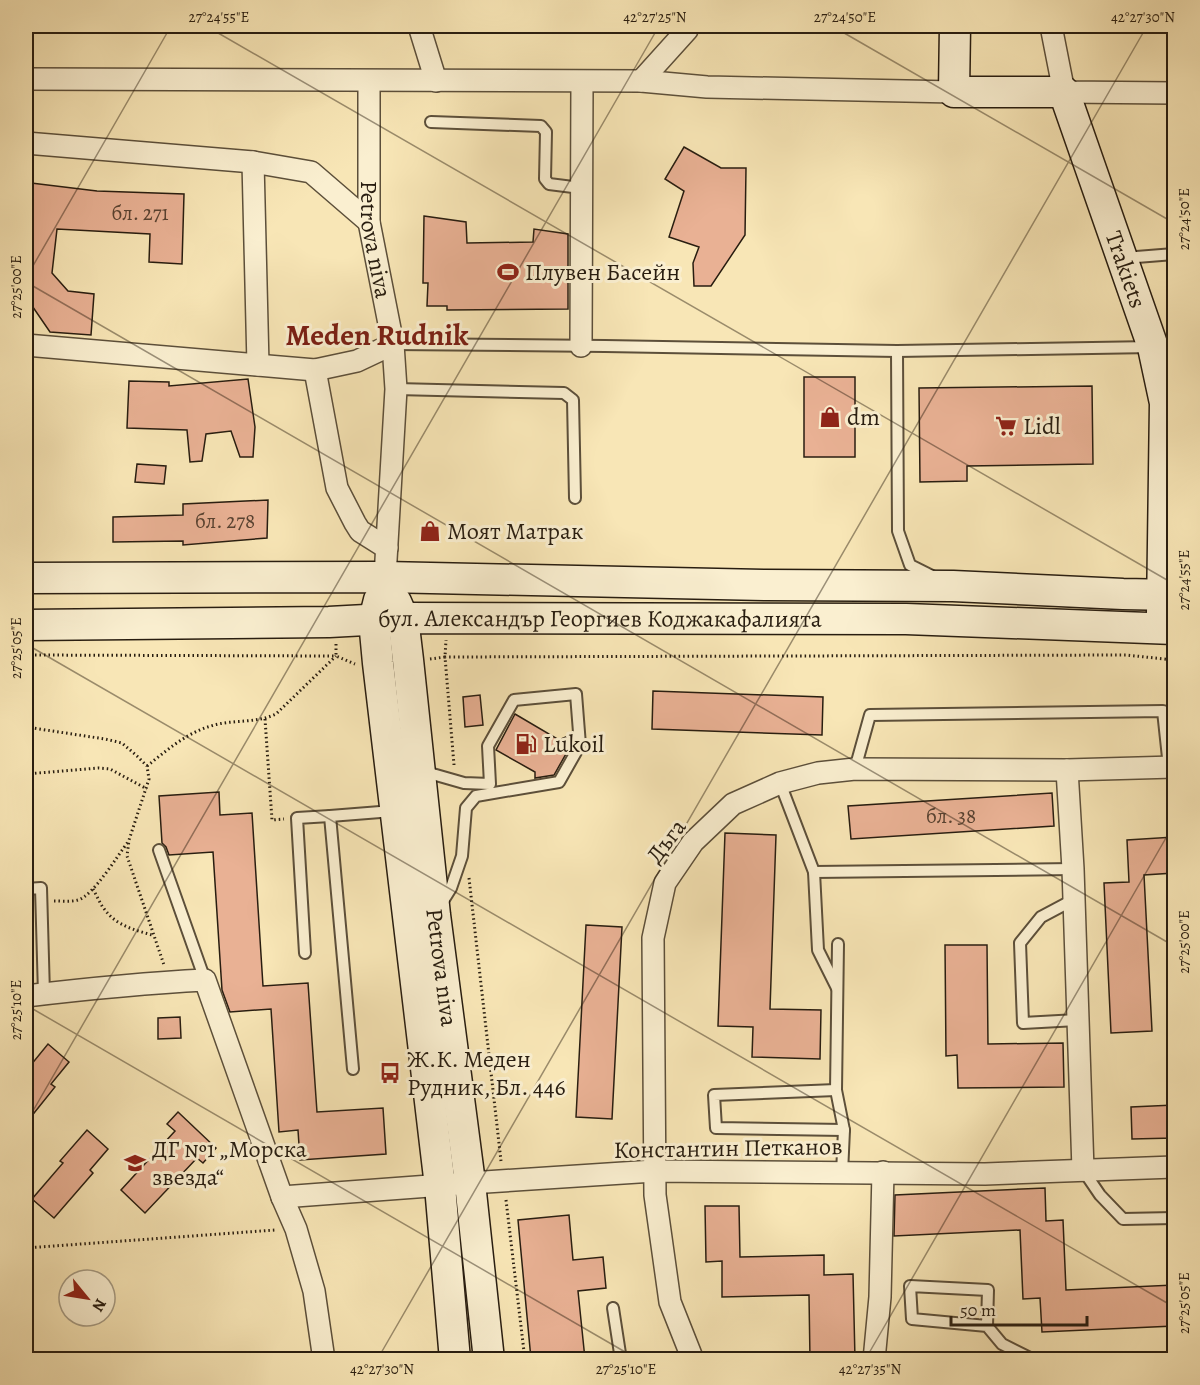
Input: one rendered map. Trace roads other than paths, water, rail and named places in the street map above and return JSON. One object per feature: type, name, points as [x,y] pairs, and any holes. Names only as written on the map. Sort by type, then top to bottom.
[{"type":"street","points":[[419,26],[436,81]]},
{"type":"street","points":[[641,81],[687,30],[688,26]]},
{"type":"street","points":[[954,92],[955,26]]},
{"type":"street","name":"Trakiets","points":[[1051,26],[1064,92],[1122,258],[1164,346],[1163,561],[1170,635]]},
{"type":"street","points":[[26,79],[641,81],[707,87],[954,92],[1174,93]]},
{"type":"street","name":"Petrova niva","points":[[369,81],[369,222],[393,344],[396,389],[386,563],[374,620],[440,1186],[455,1359]]},
{"type":"street","points":[[581,346],[582,82]]},
{"type":"street","points":[[26,143],[253,162],[311,172],[369,222]]},
{"type":"street","points":[[253,162],[258,365]]},
{"type":"street","points":[[26,345],[315,370],[357,361],[393,344]]},
{"type":"street","points":[[315,370],[337,489],[360,531],[386,563]]},
{"type":"street","name":"Petrova niva","points":[[386,563],[403,618],[435,915],[470,1183],[489,1359]]},
{"type":"street","name":"бул. Александър Георгиев Коджакафалията","points":[[26,578],[386,563],[765,585],[953,586],[1168,595]]},
{"type":"street","name":"бул. Александър Георгиев Коджакафалията","points":[[26,625],[329,622],[403,618],[906,619],[1125,627],[1170,635]]},
{"type":"street","name":"Дъга","points":[[693,1359],[670,1302],[655,1195],[653,938],[665,883],[693,842],[733,804],[780,783],[818,773],[855,770],[1067,770],[1172,767]]},
{"type":"street","points":[[1067,770],[1083,1170]]},
{"type":"street","points":[[35,995],[205,980],[282,1197],[296,1229],[314,1291],[324,1359]]},
{"type":"street","name":"Константин Петканов","points":[[282,1197],[654,1172],[985,1174],[1174,1167]]},
{"type":"street","points":[[873,1359],[880,1297],[883,1172]]},
{"type":"lane","points":[[431,122],[541,126],[546,132],[545,179],[549,184],[581,188]]},
{"type":"lane","points":[[1122,258],[1174,254]]},
{"type":"lane","points":[[393,344],[897,351],[1164,346]]},
{"type":"lane","points":[[897,351],[897,531],[910,565],[953,586]]},
{"type":"lane","points":[[396,389],[564,393],[573,400],[575,498]]},
{"type":"lane","points":[[420,770],[490,789],[559,782],[580,745],[576,694],[514,700],[488,746],[490,789]]},
{"type":"lane","points":[[855,770],[870,715],[1163,711],[1172,767]]},
{"type":"lane","points":[[780,783],[814,872],[818,950],[838,990]]},
{"type":"lane","points":[[435,915],[451,888],[462,856],[466,808],[476,796],[490,789]]},
{"type":"lane","points":[[305,953],[297,819],[395,811]]},
{"type":"lane","points":[[330,816],[353,1069]]},
{"type":"lane","points":[[159,850],[205,980]]},
{"type":"lane","points":[[814,872],[1072,869]]},
{"type":"lane","points":[[26,889],[41,888],[35,995]]},
{"type":"lane","points":[[1073,900],[1041,917],[1020,943],[1020,954],[1023,1023],[1077,1020]]},
{"type":"lane","points":[[838,944],[836,1090],[844,1130],[842,1173]]},
{"type":"lane","points":[[836,1090],[714,1095],[716,1128],[844,1130]]},
{"type":"lane","points":[[1083,1170],[1100,1195],[1123,1219],[1174,1218]]},
{"type":"lane","points":[[987,1326],[912,1319],[910,1286],[988,1290],[987,1326],[1002,1344],[1034,1359]]},
{"type":"lane","points":[[613,1308],[621,1359]]},
{"type":"place","name":"Плувен Басейн","points":[[508,272]]},
{"type":"place","name":"dm","points":[[830,417]]},
{"type":"place","name":"Lidl","points":[[1006,426]]},
{"type":"place","name":"Моят Матрак","points":[[430,531]]},
{"type":"place","name":"Lukoil","points":[[526,744]]},
{"type":"place","name":"Ж.К. Меден Рудник, Бл. 446","points":[[390,1073]]},
{"type":"place","name":"ДГ №1 „Морска звезда“","points":[[135,1163]]},
{"type":"district","name":"Meden Rudnik","points":[[377,335]]}]
